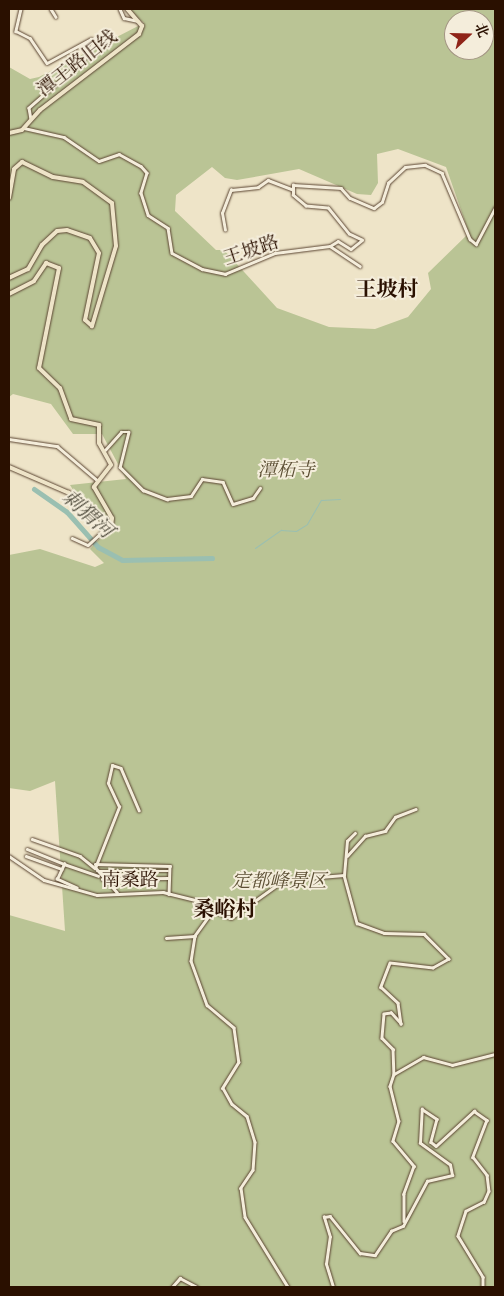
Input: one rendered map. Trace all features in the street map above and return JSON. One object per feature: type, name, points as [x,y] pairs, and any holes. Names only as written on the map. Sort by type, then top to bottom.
[{"type":"main road","name":"潭王路旧线","points":[[24,128],[31,119],[139,34],[139,21],[127,9]]},
{"type":"main road","points":[[9,133],[24,128]]},
{"type":"main road","points":[[9,198],[14,169],[22,162],[55,178],[83,182],[112,203],[116,250],[92,326],[85,320],[99,253],[90,238],[67,230],[57,231],[42,245],[28,269],[9,278]]},
{"type":"main road","points":[[9,294],[34,281],[46,263],[58,266],[39,368],[60,388],[71,419],[99,425],[98,440],[105,450],[111,467],[97,480],[95,489],[113,521],[106,531],[69,493],[9,467]]},
{"type":"street","points":[[21,9],[16,31],[30,38],[47,63],[88,40],[95,41],[84,60],[29,108],[31,119]]},
{"type":"street","points":[[51,9],[56,17]]},
{"type":"street","points":[[120,9],[124,18],[139,21]]},
{"type":"street","name":"王坡路","points":[[24,128],[64,137],[99,161],[119,154],[141,166],[147,175],[141,193],[146,210],[168,228],[170,252],[215,274],[230,272],[275,254],[330,246]]},
{"type":"street","points":[[292,189],[303,183],[327,185],[374,208],[381,204],[388,183],[405,166],[425,165],[442,173],[470,239],[476,244],[495,208]]},
{"type":"street","points":[[225,230],[222,213],[231,190],[258,186],[268,180],[292,189],[306,206],[330,209],[350,235],[361,239],[351,249],[338,241],[330,246],[350,257],[360,266]]},
{"type":"street","points":[[105,450],[121,432],[129,432],[120,468],[143,490],[167,499],[190,496],[202,479],[223,482],[232,504],[253,498],[260,488]]},
{"type":"street","points":[[9,439],[57,446],[97,480]]},
{"type":"street","points":[[72,538],[90,544],[104,531]]},
{"type":"street","points":[[95,868],[119,807],[108,779],[112,765],[121,768],[139,810]]},
{"type":"street","points":[[348,856],[365,836],[382,832],[395,817],[416,810]]},
{"type":"street","points":[[355,833],[347,841],[348,856],[344,875],[357,923],[384,933],[424,934],[448,959],[434,968],[390,963],[381,987],[398,1003],[401,1024],[390,1013],[384,1014],[382,1038],[393,1049],[394,1074],[390,1086],[399,1121],[393,1141],[414,1166],[404,1194],[404,1222]]},
{"type":"street","points":[[32,839],[80,856],[95,868],[100,877],[117,893]]},
{"type":"street","points":[[27,849],[100,877],[168,878]]},
{"type":"street","name":"南桑路","points":[[9,856],[44,880],[78,890],[169,894],[200,901],[213,911]]},
{"type":"street","points":[[26,856],[62,869]]},
{"type":"street","points":[[64,864],[57,879],[78,890]]},
{"type":"street","points":[[95,868],[170,866],[168,872],[169,894]]},
{"type":"street","points":[[95,868],[168,872]]},
{"type":"street","points":[[288,1287],[245,1217],[240,1188],[253,1170],[254,1133],[247,1116],[232,1104],[223,1088],[239,1062],[238,1042],[234,1028],[204,999],[192,961],[195,936],[213,911],[230,918],[284,880],[344,875]]},
{"type":"street","points":[[166,938],[195,936]]},
{"type":"street","points":[[394,1074],[423,1056],[452,1065],[495,1054]]},
{"type":"street","points":[[333,1287],[326,1264],[330,1237],[324,1217],[330,1216],[354,1248],[369,1255],[380,1253],[388,1234],[404,1222],[427,1181],[452,1175],[450,1165],[420,1143],[420,1111],[436,1115],[431,1142],[436,1146],[470,1114],[480,1112],[488,1126],[473,1157],[487,1175],[489,1191],[484,1202],[466,1210],[458,1236],[483,1278],[483,1287]]},
{"type":"street","points":[[172,1287],[180,1278],[197,1287]]},
{"type":"green space","points":[[127,9],[495,9],[495,1287],[9,1287],[9,915],[65,931],[55,781],[30,791],[9,788],[9,555],[40,549],[95,567],[104,563],[90,549],[102,536],[70,485],[126,479],[102,434],[73,434],[51,404],[13,394],[9,397],[9,67],[30,79],[39,77],[144,23]],"holes":[[[398,149],[446,167],[469,233],[428,273],[431,289],[408,317],[375,329],[329,327],[277,308],[224,250],[216,250],[175,211],[176,195],[212,167],[225,178],[237,180],[299,169],[357,194],[371,195],[378,183],[377,154]]]},
{"type":"waterway","name":"刺猬河","points":[[34,489],[67,512],[98,547],[122,560],[212,558]]},
{"type":"waterway","points":[[255,548],[281,530],[296,531],[307,524],[321,500],[340,499]]},
{"type":"district","name":"王坡村","points":[[387,289]]},
{"type":"district","name":"桑峪村","points":[[225,909]]},
{"type":"park label","name":"潭柘寺","points":[[286,470]]},
{"type":"park label","name":"定都峰景区","points":[[279,881]]}]
